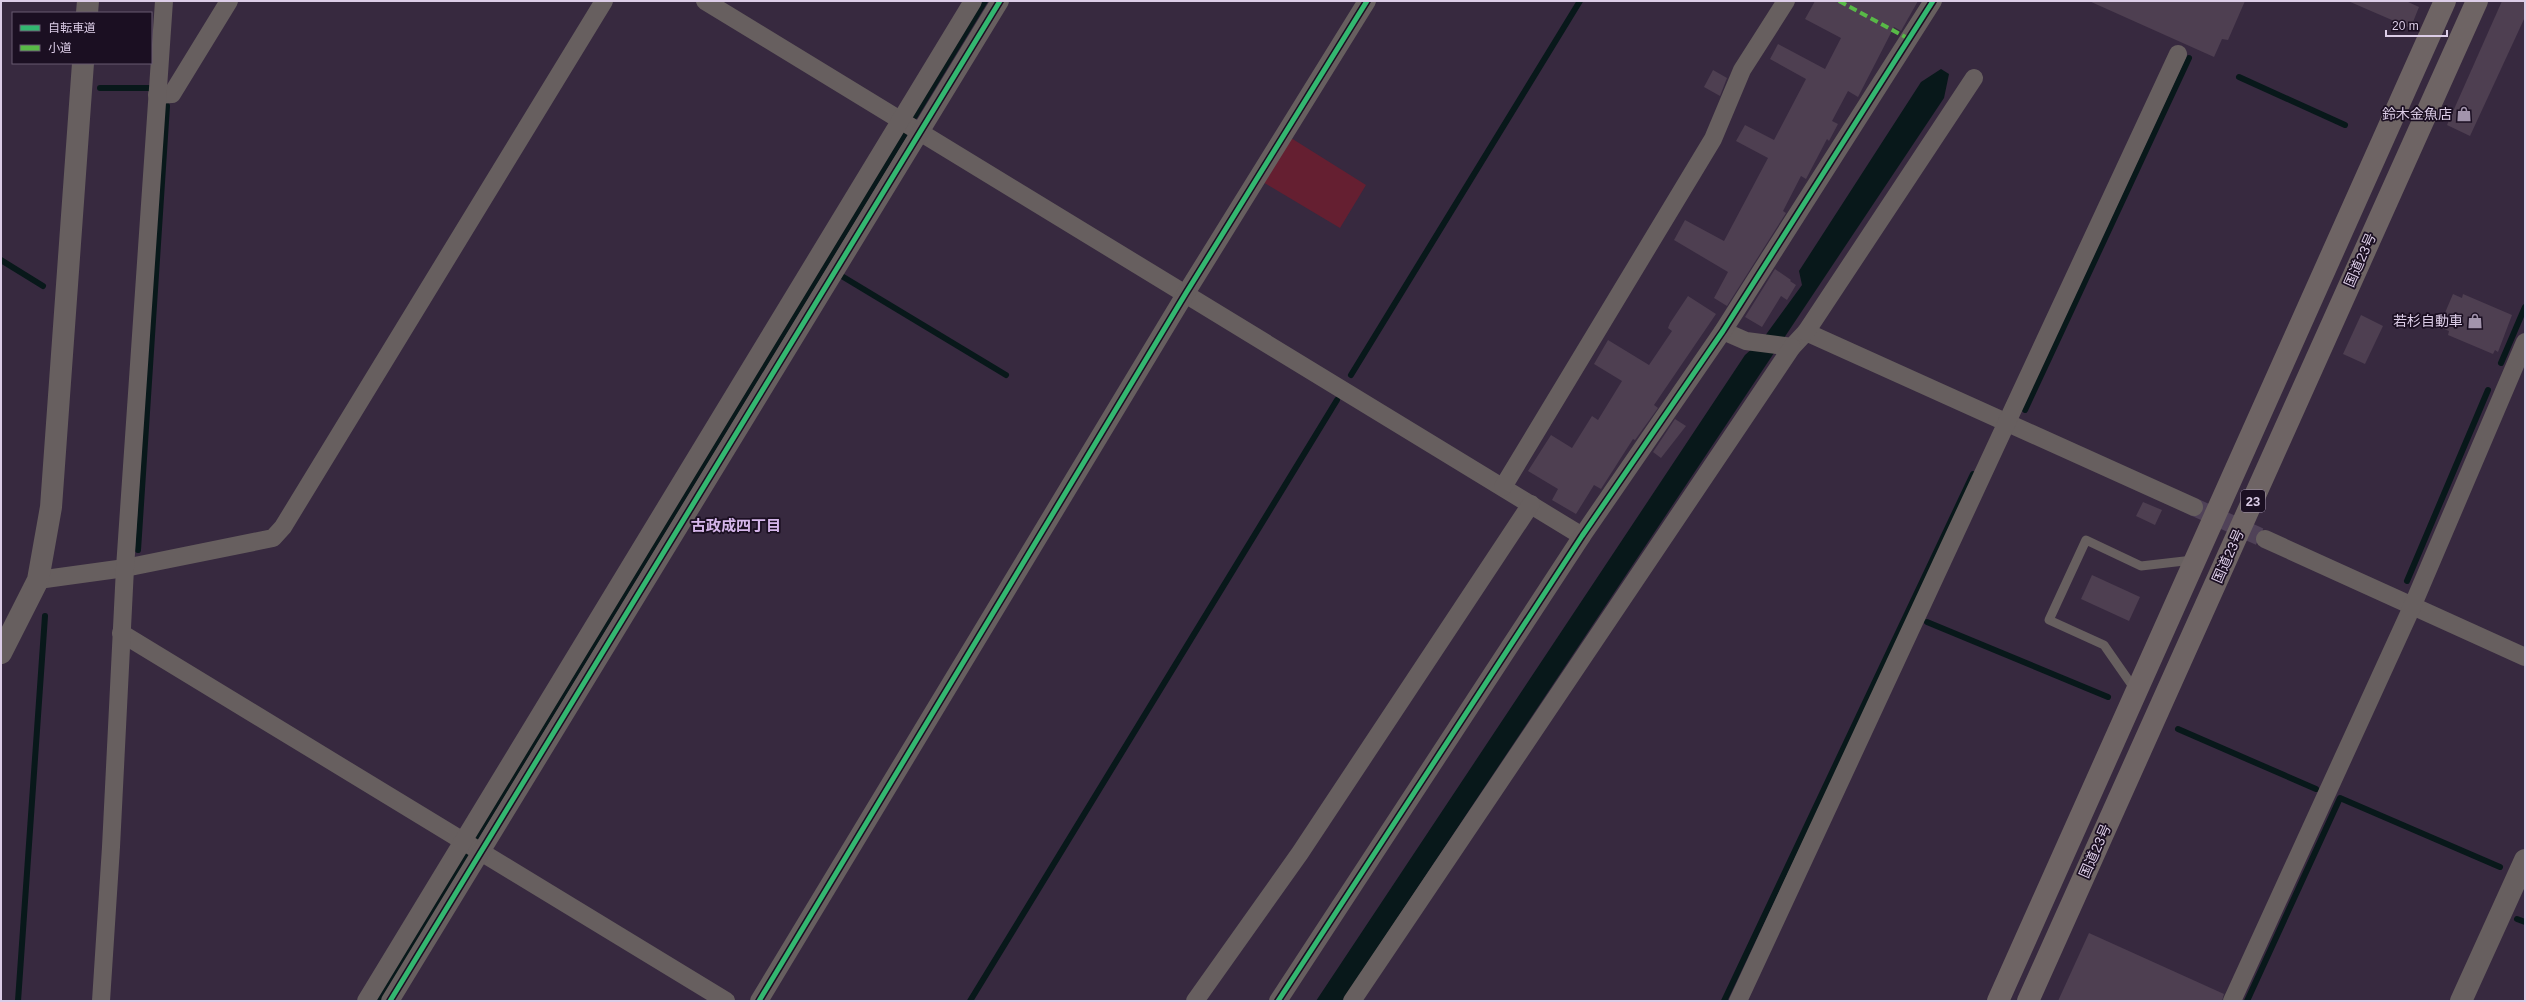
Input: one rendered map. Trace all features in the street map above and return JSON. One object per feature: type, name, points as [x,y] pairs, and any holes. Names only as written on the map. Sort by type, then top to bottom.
[{"type":"highway","name":"国道23号","points":[[1998,1001],[2445,1]]},
{"type":"highway","name":"国道23号","points":[[2028,1001],[2477,1]]},
{"type":"street","points":[[87,12],[88,1]]},
{"type":"street","points":[[101,1001],[111,847],[125,568],[164,1]]},
{"type":"street","points":[[157,95],[172,94],[229,1]]},
{"type":"street","points":[[38,580],[125,568],[273,538],[283,527],[604,1]]},
{"type":"street","points":[[705,1],[1186,293],[1582,536]]},
{"type":"street","points":[[366,1001],[462,840],[973,1]]},
{"type":"street","points":[[390,1001],[1000,1]]},
{"type":"street","points":[[759,1001],[1186,293],[1367,1]]},
{"type":"street","points":[[1503,487],[1713,139],[1742,70],[1786,1]]},
{"type":"street","points":[[1278,1001],[1582,536],[1723,331],[1933,1]]},
{"type":"street","points":[[1738,1001],[2178,54]]},
{"type":"street","points":[[3,644],[38,580],[51,507],[83,64]]},
{"type":"street","points":[[1352,1001],[1787,346],[1806,332],[1974,78]]},
{"type":"street","points":[[1723,331],[1746,341],[1787,346]]},
{"type":"street","points":[[1806,332],[2007,421],[2194,507]]},
{"type":"street","points":[[2232,1001],[2412,607],[2525,342]]},
{"type":"street","points":[[1195,1001],[1300,853],[1531,504]]},
{"type":"street","points":[[2265,538],[2412,607],[2525,657]]},
{"type":"street","points":[[121,633],[726,1001]]},
{"type":"street","points":[[2461,1001],[2525,860]]},
{"type":"lane","points":[[2137,692],[2104,646],[2049,620],[2086,540],[2141,566],[2196,560]]},
{"type":"shaded area","points":[[1941,69],[1949,74],[1944,98],[1342,1001],[1316,1001],[1745,355],[1762,340],[1802,285],[1799,271],[1921,82]]},
{"type":"shaded area","points":[[1291,138],[1366,185],[1340,228],[1263,182]]},
{"type":"building","points":[[1815,1],[1918,1],[1901,31],[1894,27],[1858,97],[1848,91],[1832,121],[1838,124],[1829,141],[1827,139],[1806,179],[1801,176],[1783,211],[1786,213],[1727,306],[1714,298],[1728,272],[1674,240],[1685,220],[1724,241],[1768,158],[1736,141],[1745,125],[1774,140],[1806,79],[1770,59],[1778,44],[1825,69],[1841,38],[1805,19]]},
{"type":"building","points":[[2089,1],[2245,1],[2228,40],[2222,39],[2214,57]]},
{"type":"building","points":[[2348,1],[2406,1],[2419,7],[2411,27],[2408,27]]},
{"type":"building","points":[[2502,1],[2525,1],[2525,17],[2470,136],[2447,125]]},
{"type":"building","points":[[1713,70],[1727,78],[1720,96],[1704,87]]},
{"type":"building","points":[[1775,269],[1796,285],[1787,300],[1781,296],[1762,327],[1745,317]]},
{"type":"building","points":[[2453,294],[2462,298],[2463,294],[2512,315],[2498,352],[2495,350],[2493,354],[2448,335],[2449,331],[2439,327]]},
{"type":"building","points":[[1688,296],[1716,314],[1654,405],[1658,408],[1635,440],[1633,439],[1601,489],[1594,485],[1576,514],[1552,500],[1558,489],[1528,471],[1551,435],[1572,448],[1592,416],[1598,420],[1622,381],[1594,364],[1608,340],[1649,365],[1672,331],[1668,328],[1670,323]]},
{"type":"building","points":[[2361,315],[2383,326],[2365,364],[2343,354]]},
{"type":"building","points":[[1675,419],[1686,426],[1661,458],[1653,452]]},
{"type":"building","points":[[2143,502],[2162,510],[2155,525],[2136,516]]},
{"type":"building","points":[[2092,575],[2140,597],[2129,621],[2081,599]]},
{"type":"building","points":[[2089,933],[2224,994],[2222,1001],[2058,1001]]},
{"type":"waterway","points":[[915,116],[985,1]]},
{"type":"waterway","points":[[1351,375],[1580,1]]},
{"type":"waterway","points":[[2025,410],[2189,58]]},
{"type":"waterway","points":[[2239,77],[2345,125]]},
{"type":"waterway","points":[[100,88],[149,88]]},
{"type":"waterway","points":[[138,550],[167,106]]},
{"type":"waterway","points":[[475,839],[905,134]]},
{"type":"waterway","points":[[1,260],[43,286]]},
{"type":"waterway","points":[[840,275],[1006,375]]},
{"type":"waterway","points":[[2501,363],[2525,307]]},
{"type":"waterway","points":[[2407,581],[2488,390]]},
{"type":"waterway","points":[[970,1001],[1337,400]]},
{"type":"waterway","points":[[1724,1001],[1973,474]]},
{"type":"waterway","points":[[18,1001],[45,616]]},
{"type":"waterway","points":[[1927,622],[2108,697]]},
{"type":"waterway","points":[[2178,729],[2316,789]]},
{"type":"waterway","points":[[2247,1001],[2340,798],[2500,867]]},
{"type":"waterway","points":[[378,1001],[466,855]]},
{"type":"waterway","points":[[2517,919],[2525,922]]},
{"type":"tunnel","points":[[2194,507],[2265,539]]},
{"type":"marked path","points":[[1839,1],[1909,39]]},
{"type":"cycle path","points":[[390,1001],[1000,1]]},
{"type":"cycle path","points":[[759,1001],[1186,293],[1367,1]]},
{"type":"cycle path","points":[[1278,1001],[1582,536],[1723,331],[1933,1]]},
{"type":"place","name":"鈴木金魚店","points":[[2464,114]]},
{"type":"place","name":"若杉自動車","points":[[2475,321]]},
{"type":"district","name":"古政成四丁目","points":[[736,526]]}]
